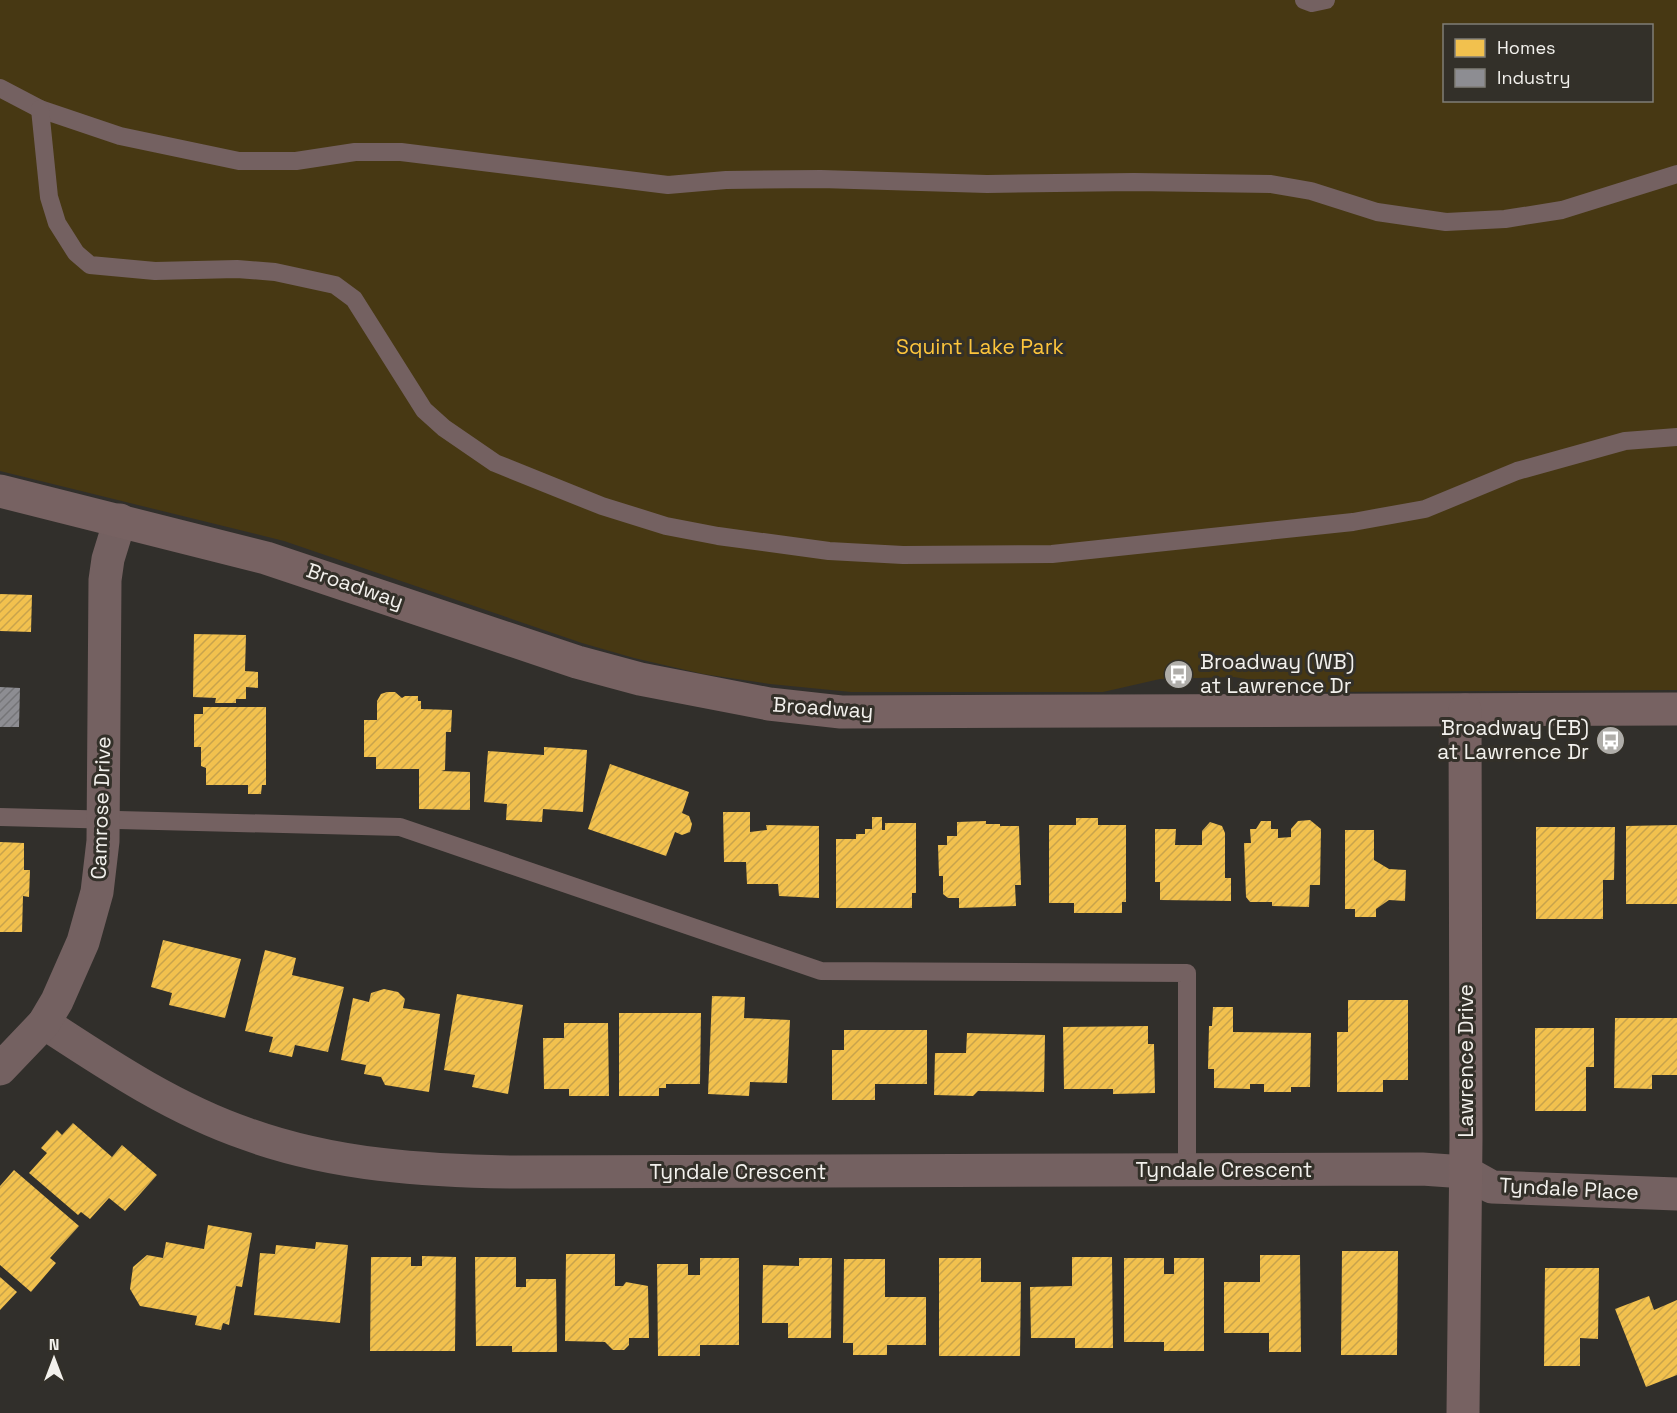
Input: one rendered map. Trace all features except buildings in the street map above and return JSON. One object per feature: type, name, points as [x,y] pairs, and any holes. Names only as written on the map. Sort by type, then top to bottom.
[{"type":"street","name":"Broadway","points":[[0,491],[120,520],[321,574],[577,662],[700,692],[769,704],[841,712],[1677,709]]},
{"type":"street","name":"Camrose Drive","points":[[0,1069],[44,1023],[72,969],[92,913],[101,869],[103,819],[105,580],[108,559],[120,520]]},
{"type":"street","name":"Lawrence Drive","points":[[1462,1413],[1465,1172],[1465,710]]},
{"type":"street","name":"Tyndale Crescent","points":[[44,1023],[143,1086],[246,1134],[338,1158],[396,1168],[516,1172],[1422,1169],[1465,1172]]},
{"type":"street","name":"Tyndale Place","points":[[1465,1172],[1492,1186],[1677,1194]]},
{"type":"lane","points":[[1304,0],[1312,3],[1326,0]]},
{"type":"lane","points":[[0,88],[40,110],[120,136],[239,161],[296,161],[355,152],[401,152],[668,185],[726,180],[809,179],[987,184],[1134,182],[1271,184],[1311,191],[1377,212],[1446,222],[1505,219],[1562,210],[1677,174]]},
{"type":"lane","points":[[40,110],[49,197],[57,223],[76,253],[90,265],[155,271],[237,269],[275,272],[335,285],[354,299],[424,410],[444,428],[495,464],[602,506],[676,528],[758,542],[839,552],[903,555],[1052,554],[1353,522],[1425,508],[1517,471],[1625,441],[1677,437]]},
{"type":"lane","points":[[0,817],[400,827],[821,971],[1187,973],[1187,1171]]},
{"type":"green space","name":"Squint Lake Park","points":[[0,0],[1677,0],[1677,690],[1326,692],[1234,677],[1160,679],[1103,692],[851,692],[770,684],[703,674],[582,643],[284,541],[0,471]]},
{"type":"place","name":"Broadway (WB) at Lawrence Dr","points":[[1179,674]]},
{"type":"place","name":"Broadway (EB) at Lawrence Dr","points":[[1610,740]]}]
